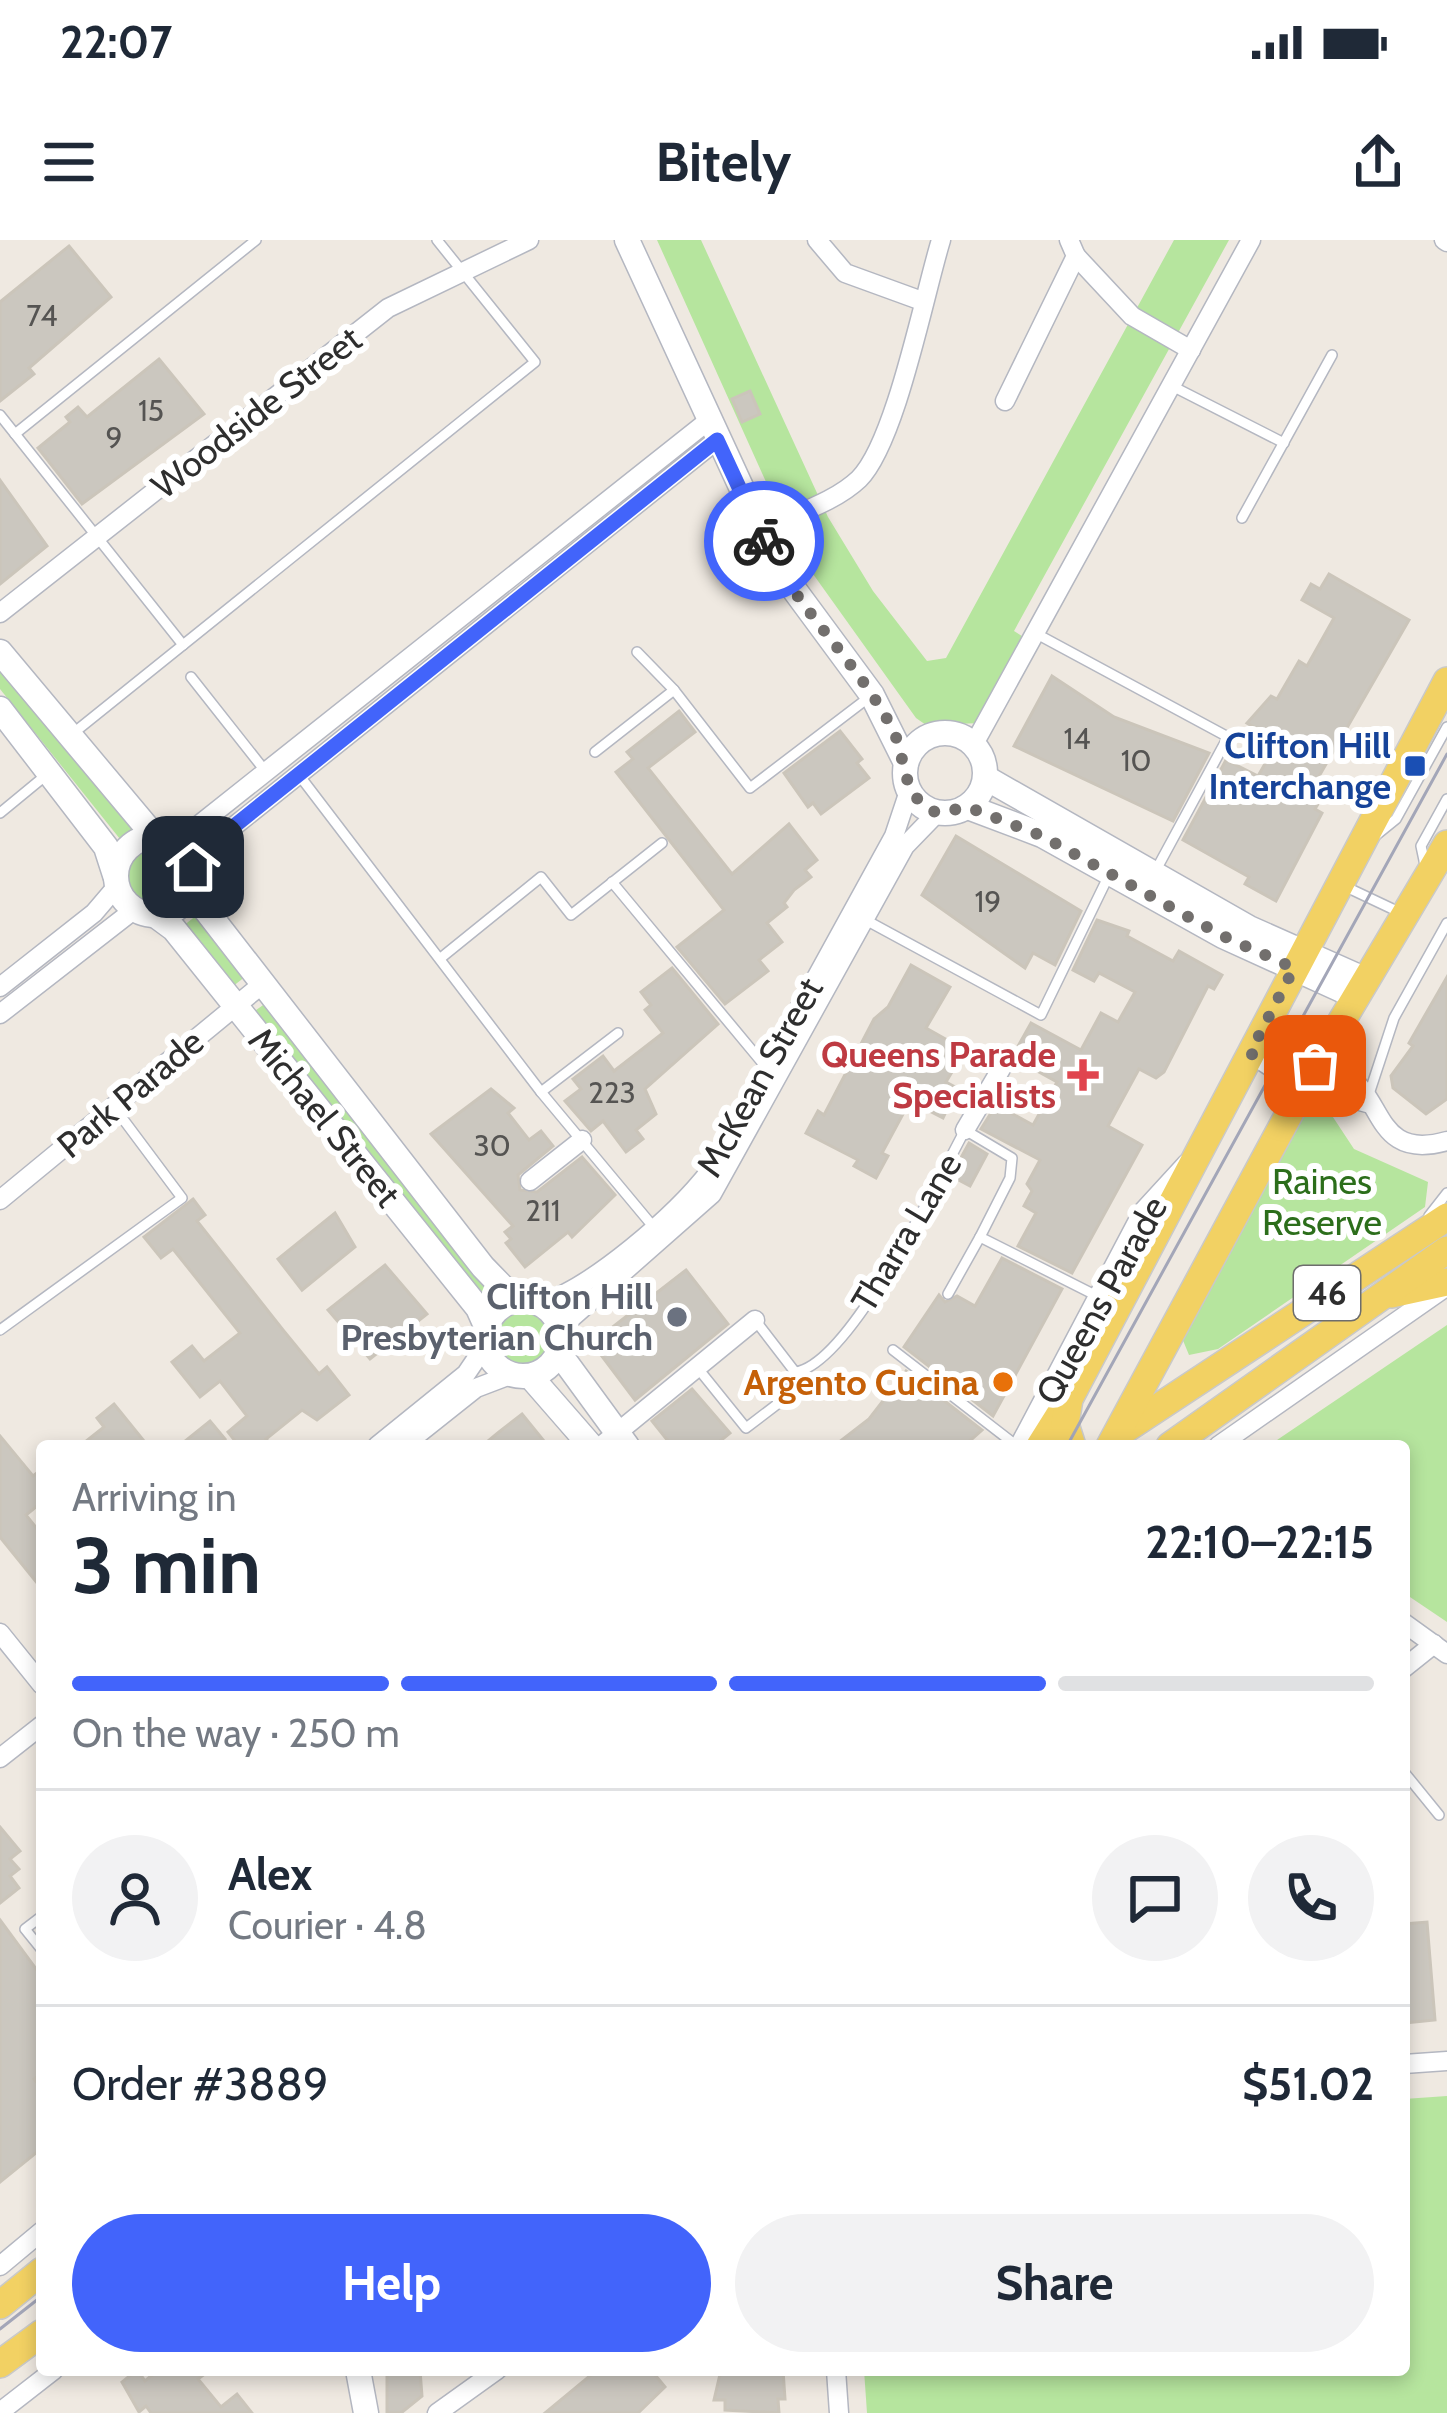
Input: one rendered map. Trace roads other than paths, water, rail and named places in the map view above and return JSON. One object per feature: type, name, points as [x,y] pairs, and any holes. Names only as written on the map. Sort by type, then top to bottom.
[{"type":"main road","name":"Queens Parade","points":[[1070,1440],[1065,1424],[1069,1399],[1107,1302],[1444,706]]},
{"type":"main road","name":"Queens Parade","points":[[1110,1440],[1309,1076],[1447,844]]},
{"type":"main road","name":"46","points":[[1112,1440],[1447,1216]]},
{"type":"main road","name":"46","points":[[1178,1440],[1447,1250]]},
{"type":"main road","points":[[1381,1295],[1447,1284]]},
{"type":"main road","points":[[1170,1330],[1181,1361],[1209,1373]]},
{"type":"main road","points":[[1044,1440],[1069,1399]]},
{"type":"main road","points":[[0,2306],[36,2276]]},
{"type":"main road","points":[[0,2364],[36,2337]]},
{"type":"street","name":"Woodside Street","points":[[0,613],[388,308],[530,240]]},
{"type":"street","points":[[627,240],[801,605],[872,695],[906,763],[909,791],[938,813],[968,807],[1042,836],[1110,874],[1362,988]]},
{"type":"street","points":[[645,240],[716,429]]},
{"type":"street","points":[[817,240],[845,273],[922,301]]},
{"type":"street","points":[[765,528],[846,489],[869,466],[887,425],[941,240]]},
{"type":"street","points":[[974,744],[1251,240]]},
{"type":"street","points":[[1005,401],[1073,248],[1132,316],[1191,350]]},
{"type":"street","points":[[0,987],[94,913],[116,882],[131,845],[189,832],[716,429]]},
{"type":"street","points":[[0,1014],[145,912],[176,908],[203,851],[716,429]]},
{"type":"street","points":[[0,652],[160,838],[183,849],[192,879]]},
{"type":"street","points":[[872,695],[913,728],[962,736],[974,744],[986,778],[1298,960]]},
{"type":"street","points":[[0,709],[106,847],[116,882],[145,912]]},
{"type":"street","points":[[906,763],[917,745],[936,734]]},
{"type":"street","points":[[968,807],[986,778]]},
{"type":"street","name":"McKean Street","points":[[858,915],[909,791]]},
{"type":"street","name":"McKean Street","points":[[528,1302],[559,1298],[600,1280],[705,1190],[858,915],[905,846],[938,813]]},
{"type":"street","name":"Michael Street","points":[[192,879],[260,986],[528,1302]]},
{"type":"street","name":"Michael Street","points":[[145,912],[174,929],[478,1307],[485,1336]]},
{"type":"street","name":"Park Parade","points":[[0,1201],[260,986]]},
{"type":"street","points":[[1250,1053],[1309,1076],[1350,1078],[1367,1103],[1407,1143],[1447,1141]]},
{"type":"street","points":[[965,1130],[1001,1069]]},
{"type":"street","points":[[530,1181],[582,1140]]},
{"type":"street","name":"McKean Street","points":[[560,1340],[600,1280]]},
{"type":"street","points":[[1226,1440],[1447,1284]]},
{"type":"street","points":[[402,1440],[466,1374],[497,1310],[528,1302],[560,1340],[614,1440]]},
{"type":"street","name":"Queens Parade","points":[[1022,1440],[1107,1302]]},
{"type":"street","points":[[617,1440],[696,1366],[755,1320]]},
{"type":"street","points":[[485,1336],[498,1368],[520,1376],[585,1440]]},
{"type":"street","points":[[402,1440],[476,1388],[520,1376],[560,1340]]},
{"type":"street","points":[[1410,1627],[1440,1649],[1410,1665]]},
{"type":"street","points":[[0,1633],[36,1677]]},
{"type":"street","points":[[0,1757],[36,1730]]},
{"type":"street","points":[[1410,2064],[1447,2061]]},
{"type":"street","points":[[0,2266],[36,2236]]},
{"type":"street","points":[[0,2412],[46,2376]]},
{"type":"street","points":[[351,2413],[354,2376]]},
{"type":"street","points":[[356,2376],[366,2413]]},
{"type":"street","points":[[437,2413],[453,2407],[475,2376]]},
{"type":"street","points":[[836,2376],[839,2413]]},
{"type":"lane","points":[[14,434],[256,240]]},
{"type":"lane","points":[[70,735],[535,362],[437,240]]},
{"type":"lane","points":[[1242,518],[1333,356]]},
{"type":"lane","points":[[1172,386],[1284,443]]},
{"type":"lane","points":[[0,416],[183,645]]},
{"type":"lane","points":[[1035,633],[1228,737],[1153,875]]},
{"type":"lane","points":[[637,652],[674,690],[750,788],[872,695]]},
{"type":"lane","points":[[191,677],[266,772]]},
{"type":"lane","points":[[595,752],[674,690]]},
{"type":"lane","points":[[0,813],[50,773]]},
{"type":"lane","points":[[299,776],[442,957],[442,967],[658,1232]]},
{"type":"lane","points":[[1427,876],[1421,846],[1447,799]]},
{"type":"lane","points":[[442,957],[541,877],[572,915],[662,843]]},
{"type":"lane","points":[[858,915],[1041,1015],[1110,874]]},
{"type":"lane","points":[[612,882],[772,1072]]},
{"type":"lane","points":[[1341,885],[1404,915]]},
{"type":"lane","points":[[1367,1103],[1394,1018],[1447,922]]},
{"type":"lane","points":[[541,1092],[618,1033]]},
{"type":"lane","points":[[0,1330],[182,1198],[114,1107]]},
{"type":"lane","name":"Tharra Lane","points":[[755,1320],[795,1372],[827,1352],[877,1291],[965,1130],[1012,1157],[1010,1178],[980,1237],[1107,1302]]},
{"type":"lane","points":[[1411,1239],[1447,1193]]},
{"type":"lane","points":[[949,1294],[980,1237]]},
{"type":"lane","points":[[892,1350],[1010,1440]]},
{"type":"lane","points":[[696,1366],[746,1428],[784,1399]]},
{"type":"lane","points":[[1410,1780],[1438,1815]]},
{"type":"tram line","points":[[1070,1440],[1447,754]]},
{"type":"tram line","points":[[0,2329],[36,2301]]},
{"type":"place","name":"Clifton Hill Interchange","points":[[1415,766]]},
{"type":"place","name":"Queens Parade Specialists","points":[[1083,1075]]},
{"type":"place","name":"Clifton Hill Presbyterian Church","points":[[677,1317]]},
{"type":"place","name":"Argento Cucina","points":[[1003,1382]]},
{"type":"park label","name":"Raines Reserve","points":[[1322,1202]]}]
